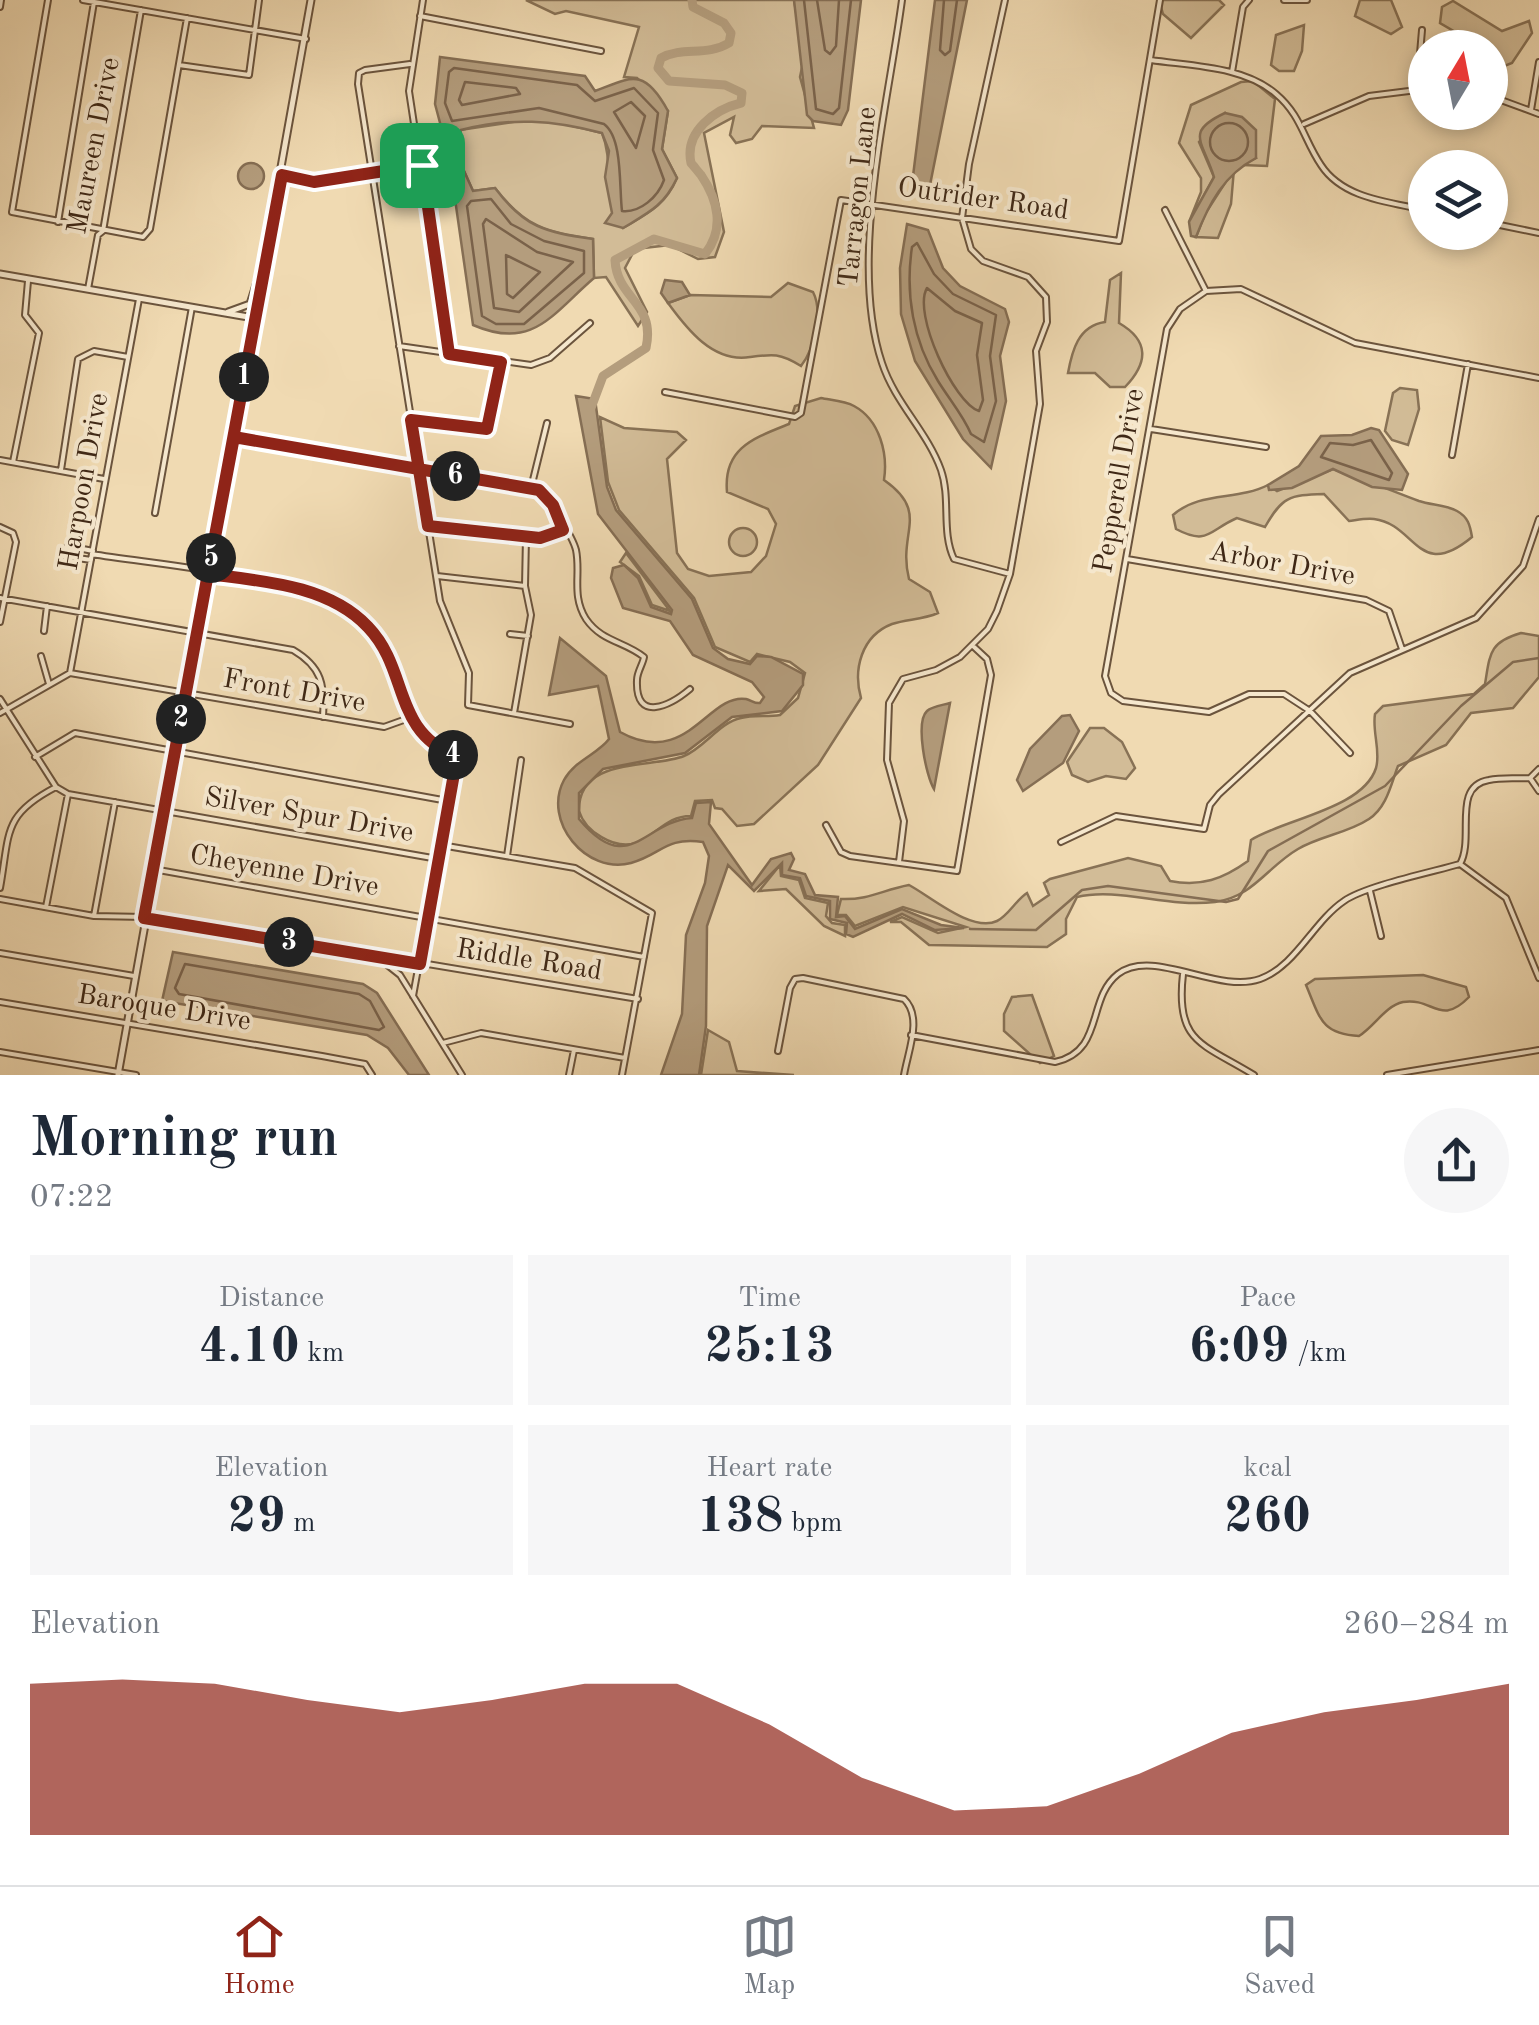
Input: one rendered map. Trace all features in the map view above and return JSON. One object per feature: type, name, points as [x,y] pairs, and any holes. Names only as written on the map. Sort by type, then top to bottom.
[{"type":"street","points":[[0,7],[1,0]]},
{"type":"street","points":[[48,0],[12,212],[103,231],[148,235],[187,18]]},
{"type":"street","points":[[83,0],[306,40]]},
{"type":"street","points":[[179,65],[249,75],[259,0]]},
{"type":"street","points":[[118,1074],[311,0]]},
{"type":"street","points":[[423,0],[410,64],[411,111],[449,354]]},
{"type":"street","name":"Tarragon Lane","points":[[902,0],[874,204],[867,290],[870,325],[894,393],[942,472],[948,494],[947,545],[954,559],[968,566],[1010,574]]},
{"type":"street","points":[[899,862],[904,821],[886,760],[894,688],[912,674],[950,664],[973,646],[998,611],[1010,574],[1040,404],[1036,352],[1049,310],[1039,285],[983,261],[971,249],[962,218],[1005,0]]},
{"type":"street","points":[[1160,0],[1151,60],[1232,72],[1274,92],[1304,124],[1320,165],[1349,190],[1408,206]]},
{"type":"street","points":[[1232,72],[1243,7],[1250,0]]},
{"type":"street","points":[[1284,0],[1307,0]]},
{"type":"street","points":[[58,222],[94,2]]},
{"type":"street","name":"Maureen Drive","points":[[88,288],[98,236],[103,231],[141,10]]},
{"type":"street","points":[[420,16],[601,52]]},
{"type":"street","name":"Outrider Road","points":[[665,392],[794,417],[801,413],[841,200],[1119,240],[1151,60]]},
{"type":"street","points":[[1530,110],[1539,62]]},
{"type":"street","points":[[410,64],[358,73],[436,576],[448,624],[469,673],[467,702],[570,724]]},
{"type":"street","points":[[1304,124],[1370,96],[1408,90]]},
{"type":"street","points":[[1508,102],[1539,114]]},
{"type":"street","points":[[282,175],[314,182],[422,165]]},
{"type":"street","points":[[1165,210],[1206,291],[1242,289],[1355,343],[1539,378]]},
{"type":"street","points":[[1508,227],[1539,233]]},
{"type":"street","points":[[222,312],[242,310],[250,304],[265,259]]},
{"type":"street","points":[[0,274],[254,318]]},
{"type":"street","points":[[14,462],[39,333],[24,315],[28,279]]},
{"type":"street","name":"Pepperell Drive","points":[[1206,291],[1180,309],[1167,329],[1105,676],[1111,693],[1123,701],[1209,712],[1266,692],[1284,694],[1310,710]]},
{"type":"street","name":"Harpoon Drive","points":[[70,673],[139,298]]},
{"type":"street","points":[[156,513],[192,307]]},
{"type":"street","points":[[398,346],[530,365],[550,358],[590,323]]},
{"type":"street","points":[[61,470],[78,359],[94,350],[128,357]]},
{"type":"street","points":[[411,420],[487,429],[501,362]]},
{"type":"street","points":[[1452,455],[1468,364]]},
{"type":"street","points":[[531,488],[546,423]]},
{"type":"street","points":[[1151,429],[1266,447]]},
{"type":"street","points":[[234,437],[531,488],[547,495],[575,546],[575,588],[584,615],[601,636],[644,656],[638,687],[648,707],[670,706],[690,689]]},
{"type":"street","points":[[0,460],[105,479]]},
{"type":"street","points":[[1061,842],[1116,816],[1204,829],[1210,806],[1219,794],[1350,673],[1476,618],[1523,566],[1539,519]]},
{"type":"street","points":[[428,526],[526,537],[552,536],[563,530]]},
{"type":"street","points":[[0,527],[13,534],[16,542],[0,622]]},
{"type":"street","points":[[514,713],[530,615],[525,586],[526,537]]},
{"type":"street","points":[[92,555],[66,556],[64,550],[68,546],[92,555],[315,593],[360,619],[386,655],[424,741],[457,757],[412,996]]},
{"type":"street","name":"Arbor Drive","points":[[1127,559],[1366,600],[1389,611],[1402,649]]},
{"type":"street","points":[[436,576],[525,586]]},
{"type":"street","points":[[2,598],[293,650],[306,657],[324,683],[323,717]]},
{"type":"street","name":"Harpoon Drive","points":[[44,631],[48,606]]},
{"type":"street","points":[[510,634],[528,636]]},
{"type":"street","points":[[826,825],[841,852],[956,871],[991,675],[987,660],[973,646]]},
{"type":"street","points":[[41,656],[49,684]]},
{"type":"street","points":[[3,711],[70,673]]},
{"type":"street","name":"Front Drive","points":[[70,673],[384,727],[412,717]]},
{"type":"street","points":[[0,699],[3,711],[56,787],[28,801],[14,814],[0,888]]},
{"type":"street","points":[[1310,710],[1350,753]]},
{"type":"street","points":[[35,757],[75,733],[448,800]]},
{"type":"street","points":[[507,856],[521,760]]},
{"type":"street","points":[[1460,864],[1468,840],[1467,795],[1474,786],[1488,780],[1530,778],[1539,769]]},
{"type":"street","points":[[1530,778],[1539,790]]},
{"type":"street","name":"Silver Spur Drive","points":[[56,787],[68,794],[438,859]]},
{"type":"street","points":[[46,907],[68,794]]},
{"type":"street","points":[[94,916],[115,802]]},
{"type":"street","points":[[440,845],[576,868],[652,914],[622,1075]]},
{"type":"street","points":[[912,1035],[1056,1062],[1072,1059],[1084,1048],[1115,975],[1136,965],[1239,983],[1260,979],[1281,967],[1347,898],[1460,864]]},
{"type":"street","points":[[1460,864],[1506,898],[1539,978]]},
{"type":"street","name":"Cheyenne Drive","points":[[154,869],[644,956]]},
{"type":"street","points":[[1370,892],[1382,936]]},
{"type":"street","name":"Riddle Road","points":[[0,899],[94,916],[144,918],[638,999]]},
{"type":"street","points":[[0,953],[134,976]]},
{"type":"street","points":[[378,957],[400,976],[462,1075]]},
{"type":"street","points":[[1184,974],[1183,1024],[1194,1038],[1254,1075]]},
{"type":"street","points":[[778,1050],[790,988],[795,980],[803,978],[904,999],[915,1018],[904,1075]]},
{"type":"street","name":"Baroque Drive","points":[[0,1002],[365,1064],[372,1075]]},
{"type":"street","points":[[443,1043],[480,1033],[625,1058]]},
{"type":"street","points":[[569,1075],[574,1050]]},
{"type":"street","points":[[1386,1075],[1539,1050]]},
{"type":"street","points":[[0,1052],[136,1075]]},
{"type":"shaded area","points":[[526,0],[794,0],[804,58],[800,77],[814,128],[762,126],[752,139],[736,143],[730,135],[734,117],[704,133],[724,232],[715,257],[698,259],[670,245],[635,249],[625,268],[647,312],[638,326],[606,277],[594,278],[593,239],[537,226],[495,188],[473,191],[464,171],[451,171],[452,150],[457,150],[460,130],[539,118],[602,133],[612,205],[623,228],[661,202],[677,178],[662,149],[668,111],[637,78],[624,77],[639,27],[566,11],[555,14]]},
{"type":"shaded area","points":[[1159,0],[1219,0],[1224,5],[1191,38],[1163,14]]},
{"type":"shaded area","points":[[1360,0],[1391,0],[1402,27],[1391,34],[1355,16]]},
{"type":"shaded area","points":[[1453,1],[1500,30],[1452,30],[1440,23],[1442,7]]},
{"type":"shaded area","points":[[1529,21],[1532,33],[1508,65],[1508,30],[1505,30]]},
{"type":"shaded area","points":[[1304,25],[1302,51],[1294,71],[1279,71],[1271,65],[1276,35]]},
{"type":"shaded area","points":[[1253,81],[1275,99],[1267,166],[1242,165],[1256,158],[1225,113],[1199,142],[1214,177],[1189,222],[1201,192],[1201,178],[1179,143],[1191,105],[1241,82]]},
{"type":"shaded area","points":[[1234,169],[1231,204],[1218,238],[1196,237],[1205,214]]},
{"type":"shaded area","points":[[1121,273],[1119,323],[1136,337],[1142,353],[1138,369],[1125,387],[1110,387],[1095,373],[1068,373],[1082,334],[1105,322],[1110,280]]},
{"type":"shaded area","points":[[788,283],[813,292],[816,300],[816,329],[801,366],[776,356],[724,355],[702,342],[668,303],[690,295],[771,297]]},
{"type":"shaded area","points":[[1400,388],[1417,390],[1419,409],[1408,445],[1392,440],[1385,431],[1393,393]]},
{"type":"shaded area","points":[[821,398],[854,406],[876,429],[885,459],[884,480],[898,492],[909,513],[909,579],[930,592],[938,613],[892,624],[881,629],[866,645],[859,665],[861,698],[818,765],[754,824],[737,826],[722,809],[715,808],[712,800],[695,801],[691,816],[668,822],[636,843],[619,844],[601,837],[579,811],[582,793],[590,781],[619,768],[684,756],[733,720],[780,715],[798,698],[805,673],[790,662],[757,654],[750,662],[715,647],[694,598],[619,510],[608,482],[600,417],[624,428],[677,432],[686,440],[667,459],[677,553],[688,569],[709,576],[751,572],[766,556],[776,524],[768,509],[727,492],[727,477],[736,455],[753,440],[789,424],[795,406]]},
{"type":"shaded area","points":[[1333,469],[1457,511],[1468,522],[1472,537],[1440,554],[1428,552],[1388,523],[1371,519],[1349,521],[1324,494],[1288,500],[1276,509],[1265,527],[1237,518],[1202,536],[1176,529],[1173,515],[1195,502],[1268,485],[1277,491]]},
{"type":"shaded area","points":[[743,528],[753,532],[757,542],[753,552],[743,556],[733,552],[729,542],[733,532]]},
{"type":"shaded area","points":[[626,553],[670,611],[652,605],[639,576],[620,562]]},
{"type":"shaded area","points":[[1521,633],[1539,636],[1539,677],[1513,708],[1471,713],[1446,745],[1398,766],[1384,802],[1369,819],[1298,849],[1250,888],[1228,899],[1197,903],[1110,894],[1077,897],[1066,919],[1066,934],[1047,947],[929,945],[901,922],[890,922],[902,917],[938,933],[966,927],[903,907],[855,926],[846,915],[837,915],[841,899],[909,885],[964,918],[987,923],[1001,919],[1027,893],[1033,906],[1049,895],[1044,883],[1050,879],[1128,858],[1161,866],[1170,881],[1192,883],[1221,877],[1248,861],[1251,840],[1321,812],[1356,794],[1368,782],[1377,762],[1375,714],[1383,706],[1474,694],[1485,684],[1490,657],[1497,645]]},
{"type":"shaded area","points":[[1090,728],[1104,728],[1122,742],[1135,768],[1126,779],[1106,776],[1088,782],[1072,775],[1067,762]]},
{"type":"shaded area","points":[[780,865],[781,876],[799,880],[805,898],[828,903],[826,916],[832,923],[845,925],[845,936],[824,926],[786,889],[759,891]]},
{"type":"shaded area","points":[[1423,975],[1466,987],[1469,997],[1451,1010],[1413,1002],[1397,1004],[1359,1036],[1329,1028],[1306,985],[1315,979]]},
{"type":"shaded area","points":[[1032,995],[1054,1056],[1040,1063],[1004,1031],[1004,1014],[1012,997]]},
{"type":"shaded area","points":[[708,1030],[729,1042],[737,1071],[794,1075],[701,1075]]},
{"type":"water","points":[[794,0],[861,0],[848,110],[841,125],[813,121],[807,115]]},
{"type":"water","points":[[935,0],[967,0],[929,190],[911,192]]},
{"type":"water","points":[[440,57],[585,76],[595,91],[628,80],[644,82],[668,111],[662,149],[677,178],[672,188],[654,208],[623,228],[605,223],[612,213],[605,177],[609,151],[602,133],[549,123],[497,123],[461,130],[457,150],[447,149],[435,104]]},
{"type":"water","points":[[1225,113],[1242,117],[1256,130],[1256,158],[1226,182],[1196,237],[1191,236],[1189,222],[1214,177],[1201,132]]},
{"type":"water","points":[[251,163],[260,167],[264,176],[260,185],[251,189],[242,185],[238,176],[242,167]]},
{"type":"water","points":[[451,171],[464,171],[473,191],[495,188],[516,212],[537,226],[593,239],[594,278],[553,316],[527,331],[511,334],[473,325]]},
{"type":"water","points":[[907,224],[928,230],[943,268],[960,286],[1005,309],[1009,322],[1000,356],[1006,401],[991,468],[963,439],[915,361],[901,314],[900,268]]},
{"type":"water","points":[[665,280],[682,282],[690,295],[668,303],[661,293]]},
{"type":"water","points":[[576,396],[595,399],[607,487],[616,510],[692,599],[713,648],[728,659],[750,664],[757,656],[771,657],[803,674],[803,685],[782,711],[732,717],[685,753],[603,769],[579,793],[579,819],[611,845],[624,846],[675,821],[692,818],[696,803],[711,802],[709,824],[752,885],[771,859],[791,853],[794,859],[789,870],[805,874],[815,895],[838,897],[836,917],[845,916],[855,929],[902,909],[941,925],[964,928],[935,930],[902,914],[853,937],[846,934],[847,923],[830,919],[830,901],[806,896],[800,878],[782,875],[782,863],[754,891],[728,865],[707,926],[706,1026],[699,1075],[661,1075],[682,1014],[686,935],[705,883],[709,856],[703,842],[690,841],[664,847],[631,863],[614,865],[584,853],[572,841],[559,812],[564,780],[609,739],[598,686],[549,695],[560,638],[606,676],[620,732],[643,741],[663,742],[679,736],[732,700],[760,703],[764,697],[752,682],[693,655],[670,621],[623,608],[611,578],[613,568],[624,565],[638,578],[651,607],[671,614],[672,610],[598,514]]},
{"type":"water","points":[[1371,428],[1379,430],[1408,474],[1402,490],[1372,487],[1333,469],[1292,488],[1269,490],[1268,485],[1299,466],[1321,436],[1352,435]]},
{"type":"water","points":[[950,703],[934,789],[923,749],[922,726],[929,709]]},
{"type":"water","points":[[1070,715],[1079,731],[1063,763],[1023,791],[1017,780],[1030,749],[1062,716]]},
{"type":"water","points":[[173,952],[363,984],[377,993],[429,1075],[409,1075],[388,1048],[367,1035],[162,1001]]},
{"type":"waterway","points":[[591,408],[603,376],[646,348],[646,320],[622,284],[615,260],[654,239],[705,254],[715,235],[715,204],[691,163],[690,151],[704,123],[741,103],[742,93],[725,85],[669,81],[658,68],[661,58],[669,54],[712,50],[729,43],[731,33],[724,23],[693,7],[692,0]]},
{"type":"waterway","points":[[970,929],[1036,930],[1082,890],[1108,886],[1226,902],[1238,899],[1268,851],[1385,786],[1461,706],[1513,662],[1539,658]]},
{"type":"route","points":[[422,165],[314,182],[282,175],[144,918],[420,964],[457,757],[424,741],[386,655],[372,630],[360,619],[315,593],[208,574],[234,437],[420,471],[539,490],[547,495],[563,530],[540,538],[451,525],[428,526],[420,471],[411,420],[487,429],[501,362],[449,354],[422,165]]}]
